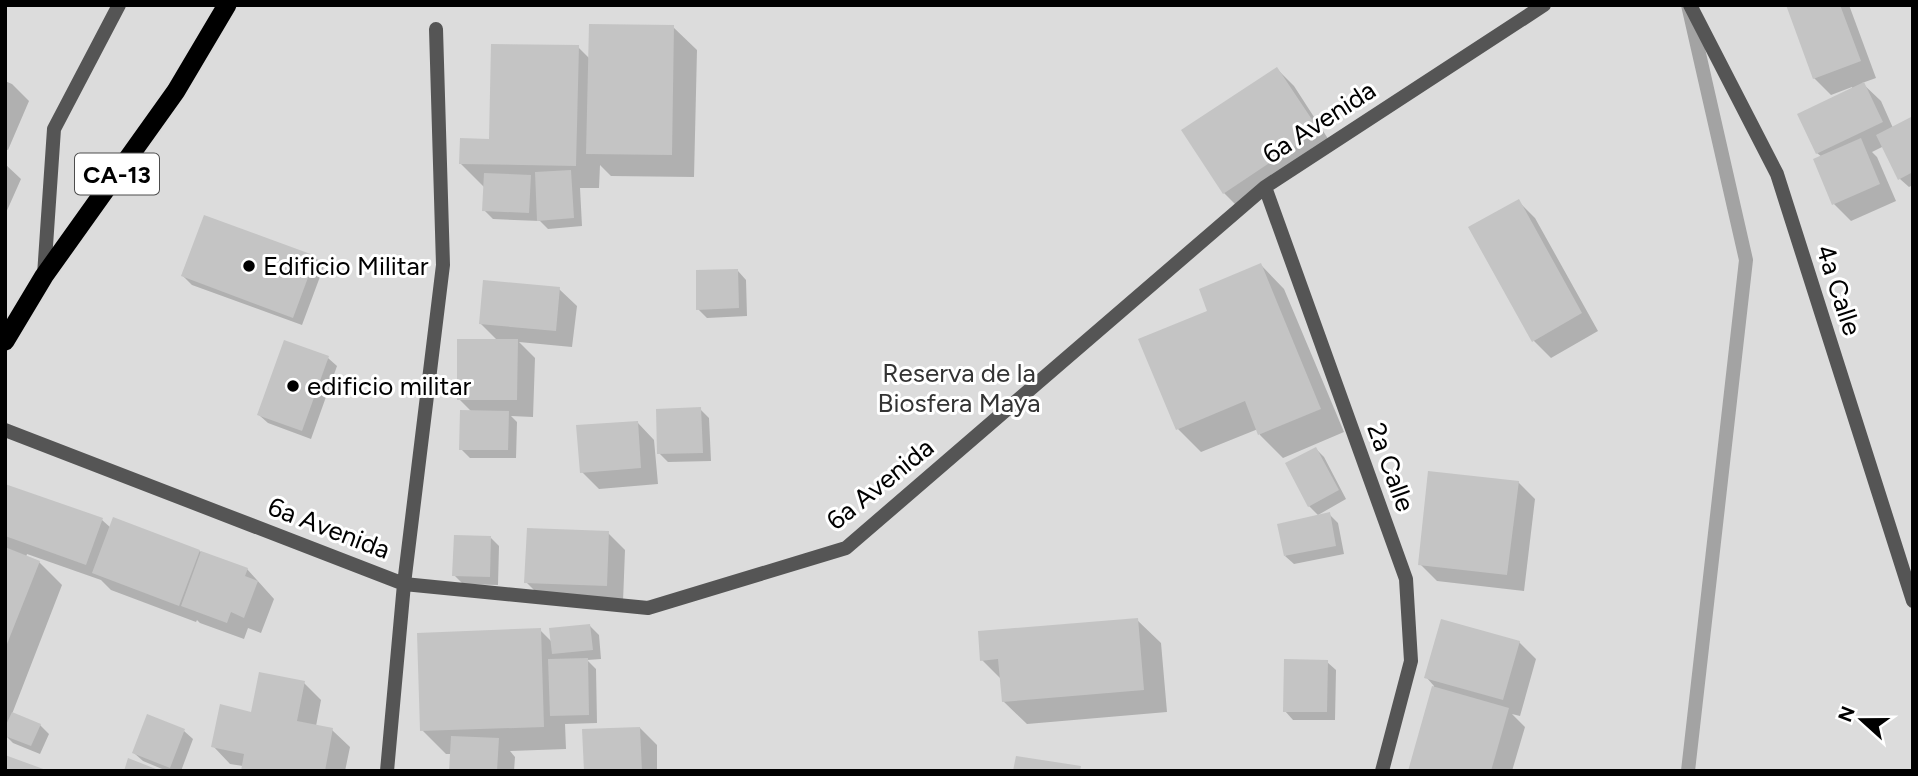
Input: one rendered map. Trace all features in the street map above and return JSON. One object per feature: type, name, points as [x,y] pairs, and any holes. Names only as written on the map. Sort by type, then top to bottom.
[{"type":"highway","name":"CA-13","points":[[5,341],[44,276],[176,91],[227,5]]},
{"type":"street","points":[[44,276],[54,129],[119,5]]},
{"type":"street","name":"6a Avenida","points":[[5,430],[404,584],[648,608],[846,548],[1265,187],[1544,5]]},
{"type":"street","name":"4a Calle","points":[[1690,5],[1777,174],[1913,601]]},
{"type":"street","points":[[387,771],[404,584],[443,265],[436,29]]},
{"type":"street","name":"2a Calle","points":[[1265,187],[1406,579],[1411,661],[1382,771]]},
{"type":"green space","name":"Reserva de la Biosfera Maya","points":[[5,5],[1913,5],[1913,771],[5,771]]},
{"type":"building","points":[[1786,5],[1840,5],[1861,61],[1813,79]]},
{"type":"building","points":[[589,24],[674,25],[672,155],[586,154]]},
{"type":"building","points":[[491,44],[579,45],[576,166],[459,164],[460,138],[489,139]]},
{"type":"building","points":[[1277,67],[1319,130],[1223,194],[1181,130]]},
{"type":"building","points":[[1864,82],[1883,122],[1816,154],[1797,114]]},
{"type":"building","points":[[1913,116],[1913,172],[1898,180],[1876,135]]},
{"type":"building","points":[[1861,138],[1880,184],[1832,205],[1813,159]]},
{"type":"building","points":[[571,170],[574,218],[537,221],[535,172]]},
{"type":"building","points":[[484,173],[531,175],[529,213],[482,211]]},
{"type":"building","points":[[1519,199],[1582,313],[1532,342],[1468,227]]},
{"type":"building","name":"Edificio Militar","points":[[204,215],[316,256],[293,318],[181,276]]},
{"type":"building","points":[[1261,263],[1321,409],[1258,435],[1245,401],[1176,430],[1138,339],[1207,311],[1199,289]]},
{"type":"building","points":[[738,269],[739,308],[696,310],[696,270]]},
{"type":"building","points":[[483,280],[560,287],[556,331],[479,324]]},
{"type":"building","points":[[457,339],[518,339],[517,400],[457,400]]},
{"type":"building","name":"edificio militar","points":[[284,340],[329,356],[302,431],[257,415]]},
{"type":"building","points":[[701,407],[703,453],[657,454],[656,409]]},
{"type":"building","points":[[460,410],[509,411],[508,450],[459,450]]},
{"type":"building","points":[[638,421],[641,468],[580,473],[576,425]]},
{"type":"building","points":[[1316,447],[1339,490],[1308,507],[1285,463]]},
{"type":"building","points":[[1428,471],[1519,481],[1507,575],[1418,565]]},
{"type":"building","points":[[5,484],[103,518],[86,565],[5,536]]},
{"type":"building","points":[[1330,512],[1336,546],[1284,556],[1277,524]]},
{"type":"building","points":[[113,517],[200,550],[179,606],[92,573]]},
{"type":"building","points":[[527,528],[609,531],[607,586],[524,583]]},
{"type":"building","points":[[454,535],[491,536],[490,577],[452,576]]},
{"type":"building","points":[[5,547],[40,561],[5,649]]},
{"type":"building","points":[[201,551],[248,568],[245,576],[258,581],[244,618],[231,612],[227,623],[181,606]]},
{"type":"building","points":[[1138,618],[1144,690],[1002,702],[998,659],[980,661],[978,631]]},
{"type":"building","points":[[1441,619],[1520,641],[1503,700],[1424,678]]},
{"type":"building","points":[[590,624],[593,650],[552,654],[549,628]]},
{"type":"building","points":[[541,628],[544,727],[420,731],[417,633]]},
{"type":"building","points":[[588,658],[589,715],[550,716],[548,659]]},
{"type":"building","points":[[1284,659],[1328,660],[1327,712],[1283,712]]},
{"type":"building","points":[[259,672],[305,681],[297,721],[333,728],[325,771],[241,771],[244,754],[211,747],[220,704],[251,712]]},
{"type":"building","points":[[1432,686],[1509,708],[1491,771],[1408,771]]},
{"type":"building","points":[[12,712],[41,724],[31,746],[5,736],[5,727]]},
{"type":"building","points":[[147,714],[185,729],[170,768],[132,753]]},
{"type":"building","points":[[640,727],[642,771],[584,771],[582,729]]},
{"type":"building","points":[[451,736],[499,738],[497,771],[449,771]]},
{"type":"building","points":[[5,755],[46,770],[46,771],[5,771]]},
{"type":"building","points":[[1016,756],[1081,766],[1080,771],[1013,771]]},
{"type":"building","points":[[128,758],[161,771],[124,771]]},
{"type":"waterway","points":[[1688,5],[1746,260],[1688,771]]},
{"type":"place","name":"Edificio Militar","points":[[249,266]]},
{"type":"place","name":"edificio militar","points":[[293,386]]}]
